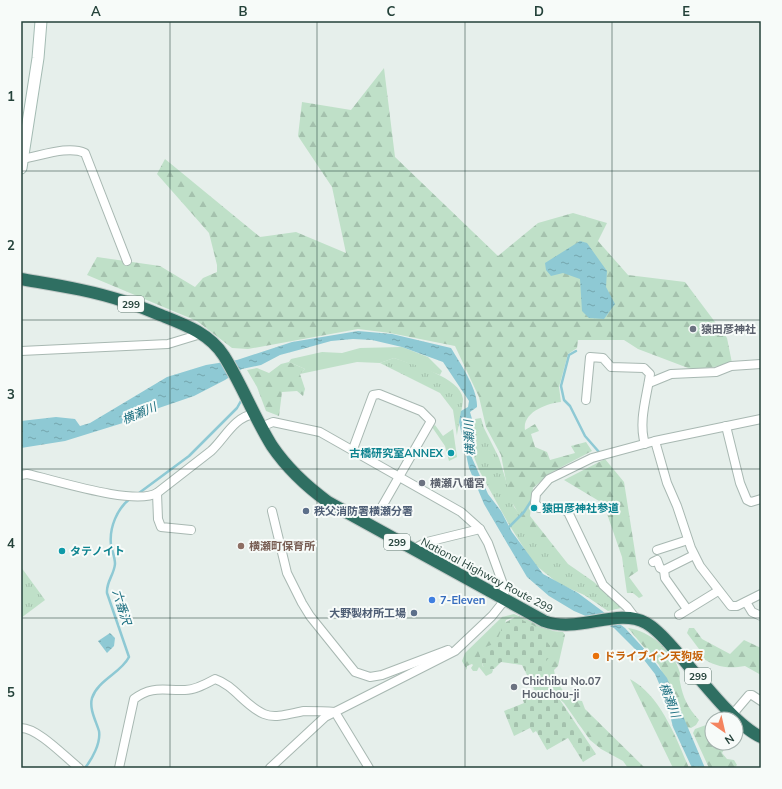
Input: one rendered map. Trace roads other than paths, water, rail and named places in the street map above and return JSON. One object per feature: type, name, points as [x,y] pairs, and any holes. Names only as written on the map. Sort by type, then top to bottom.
[{"type":"highway","name":"National Highway Route 299","points":[[21,279],[91,292],[123,301],[177,322],[201,334],[215,344],[227,360],[261,427],[281,458],[314,492],[342,511],[504,601],[552,624],[583,625],[614,619],[634,618]]},
{"type":"highway","name":"299","points":[[634,618],[648,624],[669,643],[729,711]]},
{"type":"highway","name":"299","points":[[744,726],[761,736]]},
{"type":"street","points":[[41,21],[38,58],[24,121],[22,163],[77,150],[85,153],[88,157],[100,194],[127,261]]},
{"type":"street","points":[[21,351],[168,344],[201,334]]},
{"type":"street","points":[[586,400],[590,357],[603,358],[611,367],[644,368],[650,374],[643,418],[642,436],[644,444]]},
{"type":"street","points":[[649,383],[670,374],[716,372],[730,366],[761,364]]},
{"type":"street","points":[[353,449],[373,394],[379,394],[421,411],[431,421],[380,510]]},
{"type":"street","points":[[21,475],[27,474],[124,496],[142,497],[157,493],[212,450],[234,424],[252,409]]},
{"type":"street","points":[[634,618],[627,607],[603,585],[568,512],[561,508],[552,506],[538,508],[535,503],[536,494],[549,479],[592,458],[655,441],[761,419]]},
{"type":"street","points":[[261,427],[273,422],[314,430],[353,449],[398,478],[460,512],[480,529],[494,553],[504,587],[504,601],[492,616],[455,652],[325,718],[270,768]]},
{"type":"street","points":[[726,426],[740,483],[747,500],[751,502],[761,499]]},
{"type":"street","points":[[655,441],[667,483],[677,506],[694,555],[718,591],[731,606],[737,606],[761,594]]},
{"type":"street","points":[[157,493],[158,519],[161,527],[191,530]]},
{"type":"street","points":[[272,511],[287,573],[302,603],[310,616],[355,672],[370,677],[382,676],[449,650],[455,652]]},
{"type":"street","points":[[415,551],[419,546],[427,542],[480,529]]},
{"type":"street","points":[[657,550],[688,540]]},
{"type":"street","points":[[664,570],[694,555]]},
{"type":"street","points":[[653,562],[657,560],[660,568],[664,570],[665,578],[687,609]]},
{"type":"street","points":[[679,614],[718,591]]},
{"type":"street","points":[[746,602],[752,612],[761,616]]},
{"type":"street","points":[[119,768],[134,700],[140,695],[153,690],[168,688],[189,690],[214,679],[222,682],[255,710],[266,715],[304,711],[335,712]]},
{"type":"street","points":[[735,711],[749,695],[752,695],[761,701]]},
{"type":"street","points":[[335,712],[369,768]]},
{"type":"street","points":[[21,728],[27,728],[36,733],[79,768]]},
{"type":"water","points":[[580,241],[587,243],[607,271],[606,287],[615,304],[604,319],[589,318],[582,311],[580,279],[563,273],[551,276],[546,270],[545,263]]},
{"type":"water","name":"横瀬川","points":[[358,331],[392,334],[451,348],[468,376],[475,392],[477,407],[470,412],[472,419],[470,427],[472,458],[488,494],[501,511],[512,532],[543,574],[578,593],[625,628],[647,652],[667,678],[705,768],[692,768],[673,727],[666,700],[655,674],[637,651],[614,628],[574,611],[549,596],[527,577],[484,504],[469,468],[459,422],[461,411],[468,407],[469,401],[443,362],[402,347],[372,340],[353,339],[331,341],[280,355],[261,365],[242,369],[225,380],[194,396],[153,410],[126,422],[65,441],[21,448],[21,421],[56,417],[75,419],[80,426],[90,423],[167,377],[206,365],[237,360],[292,342]]},
{"type":"water","points":[[110,633],[115,638],[114,646],[107,653],[98,641]]},
{"type":"waterway","points":[[576,351],[569,355],[561,386],[564,400],[570,406],[585,436],[599,452]]},
{"type":"waterway","name":"六番沢","points":[[139,493],[189,456],[237,408],[242,399]]},
{"type":"waterway","name":"六番沢","points":[[85,768],[99,741],[99,731],[91,706],[92,698],[99,686],[121,668],[129,657],[107,593],[107,589],[115,564],[111,545],[111,532],[118,513],[131,498]]},
{"type":"waterway","points":[[508,528],[524,512],[533,498]]},
{"type":"place","name":"猿田彦神社","points":[[693,329]]},
{"type":"place","name":"古橋研究室ANNEX","points":[[451,453]]},
{"type":"place","name":"横瀬八幡宮","points":[[422,483]]},
{"type":"place","name":"猿田彦神社参道","points":[[534,508]]},
{"type":"place","name":"秩父消防署横瀬分署","points":[[306,511]]},
{"type":"place","name":"横瀬町保育所","points":[[241,546]]},
{"type":"place","name":"タテノイト","points":[[62,551]]},
{"type":"place","name":"7-Eleven","points":[[432,600]]},
{"type":"place","name":"大野製材所工場","points":[[414,613]]},
{"type":"place","name":"ドライブイン天狗坂","points":[[596,656]]},
{"type":"place","name":"Chichibu No.07 Houchou-ji","points":[[514,687]]}]
